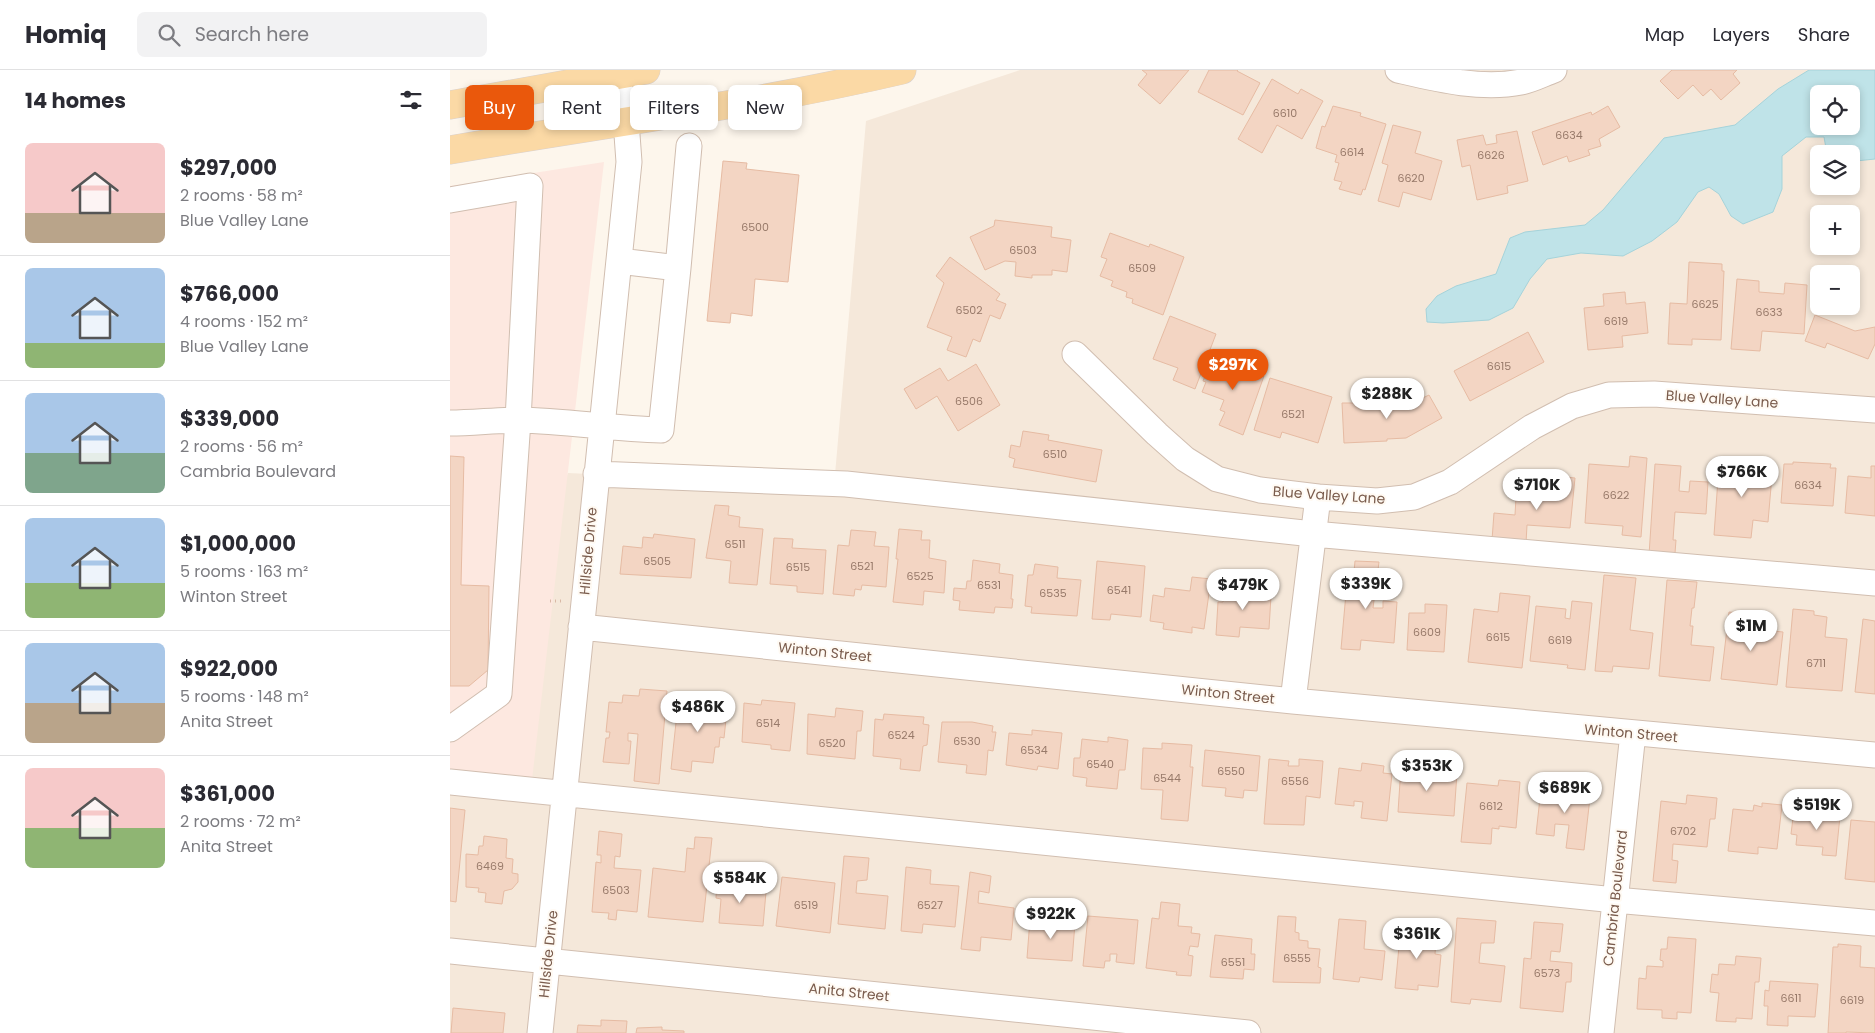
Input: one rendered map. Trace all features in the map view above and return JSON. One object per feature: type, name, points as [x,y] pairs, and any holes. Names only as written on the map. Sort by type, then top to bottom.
[{"type":"main road","points":[[450,105],[617,72],[646,70]]},
{"type":"main road","points":[[450,150],[732,104],[856,81],[902,70]]},
{"type":"street","points":[[1398,70],[1440,79],[1483,84],[1521,82],[1554,70]]},
{"type":"street","name":"Hillside Drive","points":[[540,1033],[629,162],[626,121],[617,72]]},
{"type":"street","points":[[450,423],[518,420],[624,429],[661,430],[689,146]]},
{"type":"street","points":[[450,200],[530,186],[518,420],[499,694],[450,730]]},
{"type":"street","points":[[618,261],[678,268]]},
{"type":"street","name":"Blue Valley Lane","points":[[1075,354],[1178,452],[1217,479],[1260,490],[1318,497],[1377,501],[1414,498],[1450,482],[1532,427],[1572,406],[1609,396],[1654,394],[1875,410]]},
{"type":"street","points":[[596,474],[846,484],[1313,534],[1875,583]]},
{"type":"street","points":[[1293,701],[1318,497]]},
{"type":"street","name":"Winton Street","points":[[581,627],[1293,701],[1875,755]]},
{"type":"street","name":"Cambria Boulevard","points":[[1601,1033],[1633,733]]},
{"type":"street","points":[[450,782],[1615,900],[1875,923]]},
{"type":"street","name":"Anita Street","points":[[450,951],[1248,1033]]},
{"type":"shaded area","points":[[1020,70],[1875,70],[1875,1033],[450,1033],[450,770],[568,473],[834,486],[866,121]]},
{"type":"shaded area","points":[[604,162],[532,780],[450,770],[450,186]]},
{"type":"water","points":[[1809,70],[1875,70],[1875,159],[1860,161],[1860,145],[1825,145],[1824,137],[1806,137],[1782,156],[1782,189],[1773,212],[1743,224],[1731,216],[1719,194],[1709,187],[1698,192],[1677,222],[1652,241],[1623,256],[1581,253],[1547,259],[1530,279],[1513,308],[1489,320],[1443,323],[1427,322],[1426,309],[1437,296],[1456,286],[1496,274],[1510,238],[1525,232],[1585,225],[1603,210],[1664,138],[1735,125],[1778,89]]},
{"type":"building","points":[[1142,70],[1189,70],[1160,104],[1138,85],[1147,74]]},
{"type":"building","points":[[1209,70],[1238,70],[1260,83],[1243,115],[1198,92]]},
{"type":"building","points":[[1672,70],[1737,70],[1733,74],[1740,83],[1721,100],[1711,89],[1703,96],[1693,85],[1678,99],[1660,81]]},
{"type":"building","points":[[1272,79],[1298,94],[1301,89],[1323,101],[1302,139],[1277,125],[1262,153],[1238,139]]},
{"type":"building","points":[[1333,106],[1361,113],[1360,116],[1386,124],[1365,190],[1363,189],[1361,195],[1339,189],[1342,182],[1334,180],[1339,163],[1335,162],[1337,155],[1316,148],[1322,126],[1325,127]]},
{"type":"building","points":[[1608,106],[1620,127],[1599,139],[1601,146],[1588,150],[1590,155],[1569,162],[1567,156],[1543,165],[1532,132],[1591,112],[1592,115]]},
{"type":"building","points":[[1393,125],[1421,132],[1415,153],[1442,161],[1431,200],[1403,192],[1399,207],[1378,201],[1388,165],[1382,163]]},
{"type":"building","points":[[1517,131],[1528,181],[1507,186],[1508,193],[1477,200],[1470,165],[1462,167],[1457,140],[1483,135],[1486,145],[1497,143],[1496,135]]},
{"type":"building","points":[[723,161],[747,163],[746,169],[799,175],[788,282],[755,279],[752,316],[731,313],[730,323],[707,321]]},
{"type":"building","points":[[995,220],[1052,227],[1051,237],[1071,240],[1067,272],[1052,270],[1052,275],[1032,275],[1032,278],[1015,276],[1016,262],[1005,261],[985,270],[970,237],[994,226]]},
{"type":"building","points":[[1110,233],[1149,247],[1150,244],[1184,257],[1163,315],[1132,303],[1133,299],[1126,297],[1127,292],[1111,286],[1113,281],[1100,276],[1107,259],[1101,257]]},
{"type":"building","points":[[950,257],[1000,294],[996,300],[1006,304],[1000,319],[990,315],[980,342],[973,339],[966,357],[947,350],[952,337],[927,327],[944,283],[936,276]]},
{"type":"building","points":[[1689,262],[1722,264],[1722,271],[1724,271],[1721,340],[1692,339],[1692,345],[1668,344],[1670,303],[1687,304]]},
{"type":"building","points":[[1737,279],[1759,281],[1759,292],[1784,294],[1785,283],[1807,285],[1804,334],[1762,331],[1760,351],[1731,349]]},
{"type":"building","points":[[1625,292],[1626,304],[1645,302],[1648,333],[1622,336],[1623,347],[1588,350],[1584,308],[1604,306],[1603,294]]},
{"type":"building","points":[[1815,315],[1855,331],[1875,327],[1875,344],[1868,359],[1827,343],[1825,348],[1805,341]]},
{"type":"building","points":[[1170,316],[1216,334],[1195,389],[1173,380],[1178,368],[1153,359]]},
{"type":"building","points":[[1528,332],[1544,362],[1470,401],[1454,371]]},
{"type":"building","points":[[1214,354],[1264,376],[1243,435],[1219,425],[1225,412],[1220,410],[1224,400],[1202,392],[1206,382],[1203,381]]},
{"type":"building","points":[[976,364],[1000,405],[958,431],[937,396],[916,409],[904,389],[940,368],[948,381]]},
{"type":"building","points":[[1270,378],[1332,397],[1318,443],[1282,432],[1280,438],[1254,430]]},
{"type":"building","points":[[1429,395],[1442,418],[1406,438],[1344,443],[1342,403],[1361,403],[1361,407],[1387,406],[1387,401],[1405,400],[1406,406]]},
{"type":"building","points":[[1023,431],[1049,435],[1048,440],[1102,450],[1096,482],[1013,467],[1015,459],[1009,457],[1011,445],[1020,447]]},
{"type":"building","points":[[450,456],[464,457],[461,585],[489,586],[488,670],[469,686],[450,686]]},
{"type":"building","points":[[1630,456],[1647,458],[1641,537],[1622,535],[1623,526],[1585,523],[1589,464],[1629,467]]},
{"type":"building","points":[[1746,462],[1773,464],[1768,522],[1753,520],[1751,538],[1714,535],[1719,465],[1746,467]]},
{"type":"building","points":[[1793,462],[1831,464],[1830,468],[1836,468],[1833,506],[1781,503],[1784,464],[1793,464]]},
{"type":"building","points":[[1655,464],[1681,466],[1679,491],[1689,492],[1690,481],[1708,482],[1706,514],[1675,512],[1673,540],[1676,540],[1675,553],[1649,555]]},
{"type":"building","points":[[1871,466],[1875,466],[1875,516],[1845,513],[1848,476],[1871,478]]},
{"type":"building","points":[[1555,476],[1575,478],[1570,528],[1527,525],[1526,543],[1492,540],[1494,513],[1515,515],[1516,497],[1526,498],[1526,492],[1534,493],[1535,485],[1554,487]]},
{"type":"building","points":[[715,505],[729,506],[728,515],[740,517],[739,527],[763,529],[757,585],[729,583],[731,561],[706,558]]},
{"type":"building","points":[[899,529],[922,531],[921,540],[930,540],[929,558],[946,561],[944,593],[924,591],[923,605],[893,602]]},
{"type":"building","points":[[851,530],[876,532],[874,546],[889,547],[886,587],[862,585],[861,590],[855,589],[854,596],[833,594],[838,545],[849,546]]},
{"type":"building","points":[[654,534],[695,539],[691,578],[620,574],[623,546],[642,548],[643,537],[653,538]]},
{"type":"building","points":[[774,538],[793,539],[792,548],[826,550],[823,594],[797,592],[797,586],[770,584]]},
{"type":"building","points":[[973,560],[1000,564],[999,573],[1013,575],[1012,608],[995,607],[994,613],[959,610],[960,601],[953,600],[954,588],[966,589],[967,581],[971,581]]},
{"type":"building","points":[[1097,561],[1145,566],[1141,617],[1111,614],[1110,620],[1092,619]]},
{"type":"building","points":[[1355,561],[1379,562],[1373,608],[1383,608],[1383,601],[1397,602],[1394,643],[1361,640],[1360,650],[1341,649],[1347,582],[1353,582]]},
{"type":"building","points":[[1035,564],[1058,567],[1057,578],[1081,580],[1077,616],[1031,613],[1032,607],[1025,606],[1028,575],[1033,575]]},
{"type":"building","points":[[1604,575],[1636,578],[1630,630],[1653,633],[1649,669],[1613,666],[1612,672],[1595,671]]},
{"type":"building","points":[[1192,577],[1211,579],[1204,629],[1192,627],[1192,633],[1163,629],[1164,623],[1150,621],[1153,595],[1164,597],[1165,588],[1190,591]]},
{"type":"building","points":[[1667,580],[1697,582],[1690,626],[1693,626],[1691,645],[1714,647],[1710,681],[1659,676]]},
{"type":"building","points":[[1237,584],[1257,585],[1256,595],[1271,596],[1269,629],[1240,627],[1239,637],[1216,635],[1218,602],[1223,602],[1224,592],[1237,592]]},
{"type":"building","points":[[1500,593],[1530,596],[1522,668],[1468,662],[1474,609],[1498,612]]},
{"type":"building","points":[[1572,601],[1592,603],[1585,670],[1567,668],[1568,665],[1530,661],[1536,606],[1566,609],[1565,618],[1570,619]]},
{"type":"building","points":[[1425,604],[1447,605],[1444,652],[1407,650],[1409,613],[1425,613]]},
{"type":"building","points":[[1793,609],[1814,611],[1814,615],[1827,617],[1825,637],[1847,639],[1842,691],[1786,687]]},
{"type":"building","points":[[1729,612],[1748,614],[1747,620],[1764,622],[1763,630],[1783,632],[1777,685],[1721,679]]},
{"type":"building","points":[[1863,619],[1875,621],[1875,694],[1855,692]]},
{"type":"building","points":[[640,689],[667,691],[659,784],[634,781],[638,734],[628,733],[628,741],[631,741],[629,764],[603,762],[606,738],[609,738],[610,732],[606,732],[609,702],[622,703],[623,695],[639,696]]},
{"type":"building","points":[[701,698],[728,701],[724,738],[720,737],[719,747],[715,747],[713,763],[692,761],[691,772],[671,769],[678,704],[700,707]]},
{"type":"building","points":[[762,700],[795,703],[790,751],[771,749],[771,745],[742,742],[744,703],[761,705]]},
{"type":"building","points":[[836,708],[863,711],[861,731],[857,731],[855,759],[807,754],[808,714],[835,717]]},
{"type":"building","points":[[884,714],[924,717],[923,724],[929,725],[927,745],[923,746],[920,771],[900,769],[901,759],[873,756],[875,719],[883,720]]},
{"type":"building","points":[[942,722],[972,722],[993,726],[992,732],[996,732],[993,751],[988,750],[986,775],[966,773],[967,765],[938,762]]},
{"type":"building","points":[[1032,730],[1062,733],[1058,769],[1038,766],[1037,770],[1006,765],[1009,733],[1032,735]]},
{"type":"building","points":[[1108,737],[1128,740],[1125,770],[1119,770],[1117,789],[1086,786],[1087,778],[1073,776],[1074,758],[1080,758],[1082,739],[1108,742]]},
{"type":"building","points":[[1162,743],[1192,745],[1190,767],[1193,767],[1188,821],[1161,819],[1163,790],[1141,789],[1143,748],[1162,749]]},
{"type":"building","points":[[1205,750],[1260,756],[1257,791],[1244,790],[1243,798],[1225,796],[1226,788],[1202,786]]},
{"type":"building","points":[[1269,759],[1289,761],[1288,766],[1299,766],[1299,759],[1323,761],[1320,798],[1306,796],[1304,825],[1264,824]]},
{"type":"building","points":[[1362,763],[1384,766],[1383,773],[1392,774],[1387,821],[1361,818],[1363,802],[1354,801],[1354,806],[1335,804],[1339,768],[1361,771]]},
{"type":"building","points":[[1401,767],[1419,768],[1419,775],[1427,775],[1428,771],[1457,773],[1454,816],[1398,812]]},
{"type":"building","points":[[1499,780],[1520,782],[1516,828],[1499,826],[1499,829],[1492,828],[1491,844],[1461,842],[1467,783],[1498,786]]},
{"type":"building","points":[[1564,785],[1591,789],[1584,850],[1566,848],[1569,825],[1555,824],[1554,836],[1536,834],[1541,789],[1564,791]]},
{"type":"building","points":[[1687,795],[1717,798],[1715,819],[1710,819],[1707,847],[1673,844],[1672,860],[1678,861],[1676,883],[1653,881],[1661,801],[1686,804]]},
{"type":"building","points":[[1762,803],[1782,805],[1777,849],[1758,847],[1758,854],[1728,851],[1733,809],[1753,811],[1754,805],[1762,807]]},
{"type":"building","points":[[450,808],[465,810],[456,902],[450,901]]},
{"type":"building","points":[[1794,810],[1840,816],[1836,856],[1822,855],[1823,847],[1796,845],[1797,835],[1791,834]]},
{"type":"building","points":[[1851,820],[1875,822],[1875,882],[1845,879]]},
{"type":"building","points":[[599,831],[622,834],[620,857],[615,856],[614,868],[641,870],[637,912],[617,910],[616,920],[608,919],[609,913],[592,912],[596,862],[601,863],[601,855],[597,855]]},
{"type":"building","points":[[484,836],[507,839],[506,858],[513,859],[512,873],[518,874],[518,882],[512,889],[504,891],[502,904],[485,902],[486,893],[478,892],[479,888],[466,887],[466,854],[478,855],[479,846],[483,846]]},
{"type":"building","points":[[695,837],[712,838],[703,922],[648,917],[653,868],[685,872],[687,848],[694,849]]},
{"type":"building","points":[[844,856],[869,858],[867,880],[857,881],[856,893],[888,896],[885,929],[838,924]]},
{"type":"building","points":[[906,867],[931,870],[930,884],[959,886],[955,927],[923,924],[922,933],[901,931]]},
{"type":"building","points":[[970,872],[991,876],[989,893],[979,891],[978,903],[1014,908],[1011,940],[981,937],[980,951],[961,949]]},
{"type":"building","points":[[717,877],[733,878],[732,889],[766,892],[763,926],[719,923],[721,899],[716,898]]},
{"type":"building","points":[[782,877],[835,883],[830,933],[776,926]]},
{"type":"building","points":[[1161,902],[1180,904],[1178,926],[1192,927],[1191,933],[1200,934],[1198,947],[1190,946],[1188,955],[1193,956],[1191,976],[1176,975],[1177,972],[1146,968],[1152,918],[1159,919]]},
{"type":"building","points":[[1088,916],[1138,920],[1134,964],[1116,962],[1117,954],[1110,954],[1110,961],[1105,961],[1104,968],[1083,966]]},
{"type":"building","points":[[1278,916],[1296,917],[1295,932],[1299,933],[1299,940],[1308,941],[1308,948],[1320,949],[1318,967],[1321,968],[1320,983],[1273,982]]},
{"type":"building","points":[[1457,918],[1496,921],[1494,943],[1481,943],[1479,963],[1505,966],[1501,1002],[1471,999],[1470,1004],[1451,1002]]},
{"type":"building","points":[[1030,919],[1075,923],[1072,961],[1027,958]]},
{"type":"building","points":[[1339,919],[1366,921],[1364,949],[1385,951],[1382,980],[1360,977],[1359,982],[1333,979]]},
{"type":"building","points":[[1534,922],[1563,924],[1560,952],[1551,951],[1550,961],[1572,963],[1571,982],[1566,982],[1563,1012],[1520,1008],[1524,958],[1531,959]]},
{"type":"building","points":[[1401,926],[1429,928],[1428,938],[1436,939],[1435,954],[1441,955],[1438,987],[1418,985],[1418,990],[1395,988]]},
{"type":"building","points":[[1215,935],[1252,939],[1251,954],[1255,954],[1254,970],[1244,969],[1243,979],[1210,977]]},
{"type":"building","points":[[1668,937],[1696,939],[1691,1013],[1677,1012],[1677,1019],[1662,1018],[1662,1010],[1637,1009],[1639,978],[1646,979],[1647,966],[1663,967],[1663,961],[1660,960],[1661,949],[1667,949]]},
{"type":"building","points":[[1838,944],[1861,946],[1860,967],[1875,968],[1875,1033],[1828,1033],[1833,947],[1838,947]]},
{"type":"building","points":[[1736,956],[1761,958],[1759,982],[1755,982],[1752,1019],[1736,1018],[1736,1022],[1716,1021],[1719,993],[1710,992],[1712,974],[1718,975],[1719,964],[1735,965]]},
{"type":"building","points":[[1770,981],[1818,984],[1815,1017],[1788,1016],[1788,1026],[1767,1025],[1768,1006],[1764,1006],[1765,990],[1769,991]]},
{"type":"building","points":[[453,1008],[505,1013],[503,1033],[451,1033]]},
{"type":"building","points":[[601,1020],[627,1021],[626,1033],[577,1033],[578,1025],[601,1026]]},
{"type":"building","points":[[662,1027],[662,1030],[684,1031],[684,1033],[636,1033],[637,1028]]}]
